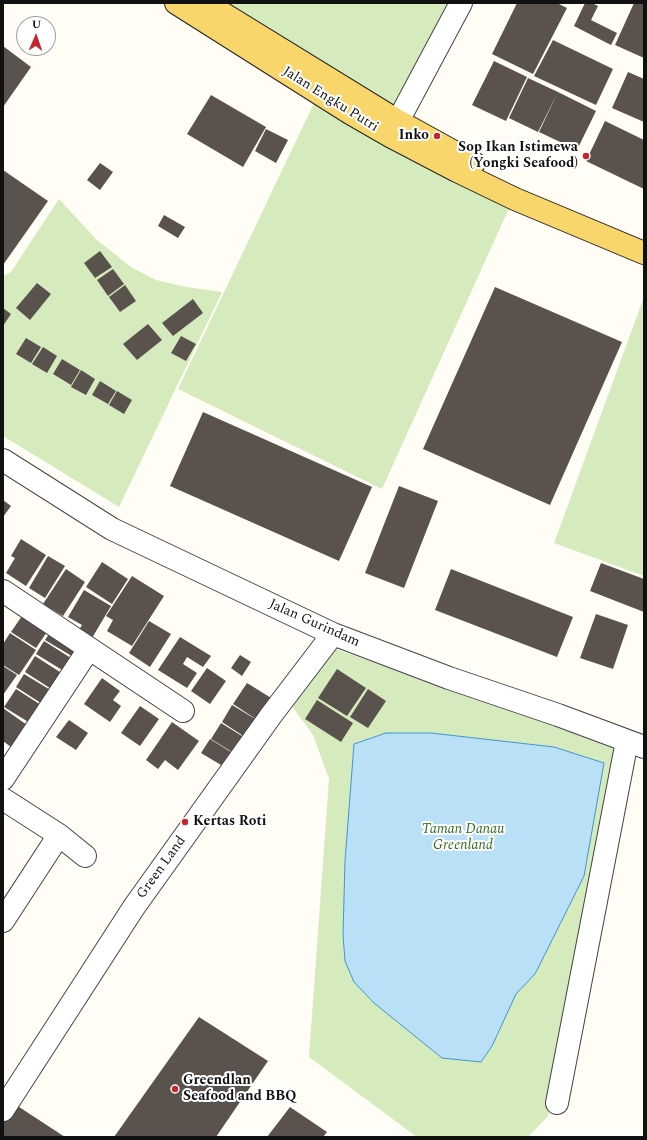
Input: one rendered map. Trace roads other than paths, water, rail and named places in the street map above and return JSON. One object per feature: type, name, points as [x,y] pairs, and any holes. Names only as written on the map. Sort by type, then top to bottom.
[{"type":"main road","name":"Jalan Engku Putri","points":[[176,3],[350,113],[390,136],[515,199],[644,253]]},
{"type":"main road","name":"Jalan Engku Putri","points":[[206,3],[398,121],[465,158],[556,202],[644,238]]},
{"type":"street","points":[[398,121],[461,3]]},
{"type":"street","name":"Jalan Gurindam","points":[[3,460],[112,529],[333,634],[449,678],[558,715],[636,744]]},
{"type":"street","points":[[6,599],[89,649],[183,711]]},
{"type":"street","name":"Green Land","points":[[3,1110],[134,906],[272,714],[333,634]]},
{"type":"street","points":[[3,779],[89,649]]},
{"type":"street","points":[[557,1103],[636,744]]},
{"type":"street","points":[[3,799],[58,835],[85,856]]},
{"type":"street","points":[[3,921],[58,835]]},
{"type":"water","points":[[386,733],[431,733],[554,747],[604,763],[584,876],[535,974],[516,994],[492,1046],[481,1062],[442,1058],[374,1003],[354,982],[345,961],[343,935],[345,861],[354,744]]},
{"type":"place","name":"Inko","points":[[437,136]]},
{"type":"place","name":"Sop Ikan Istimewa (Yongki Seafood)","points":[[586,156]]},
{"type":"place","name":"Kertas Roti","points":[[185,822]]},
{"type":"place","name":"Greendlan Seafood and BBQ","points":[[175,1089]]},
{"type":"park label","name":"Taman Danau Greenland","points":[[463,838]]}]
